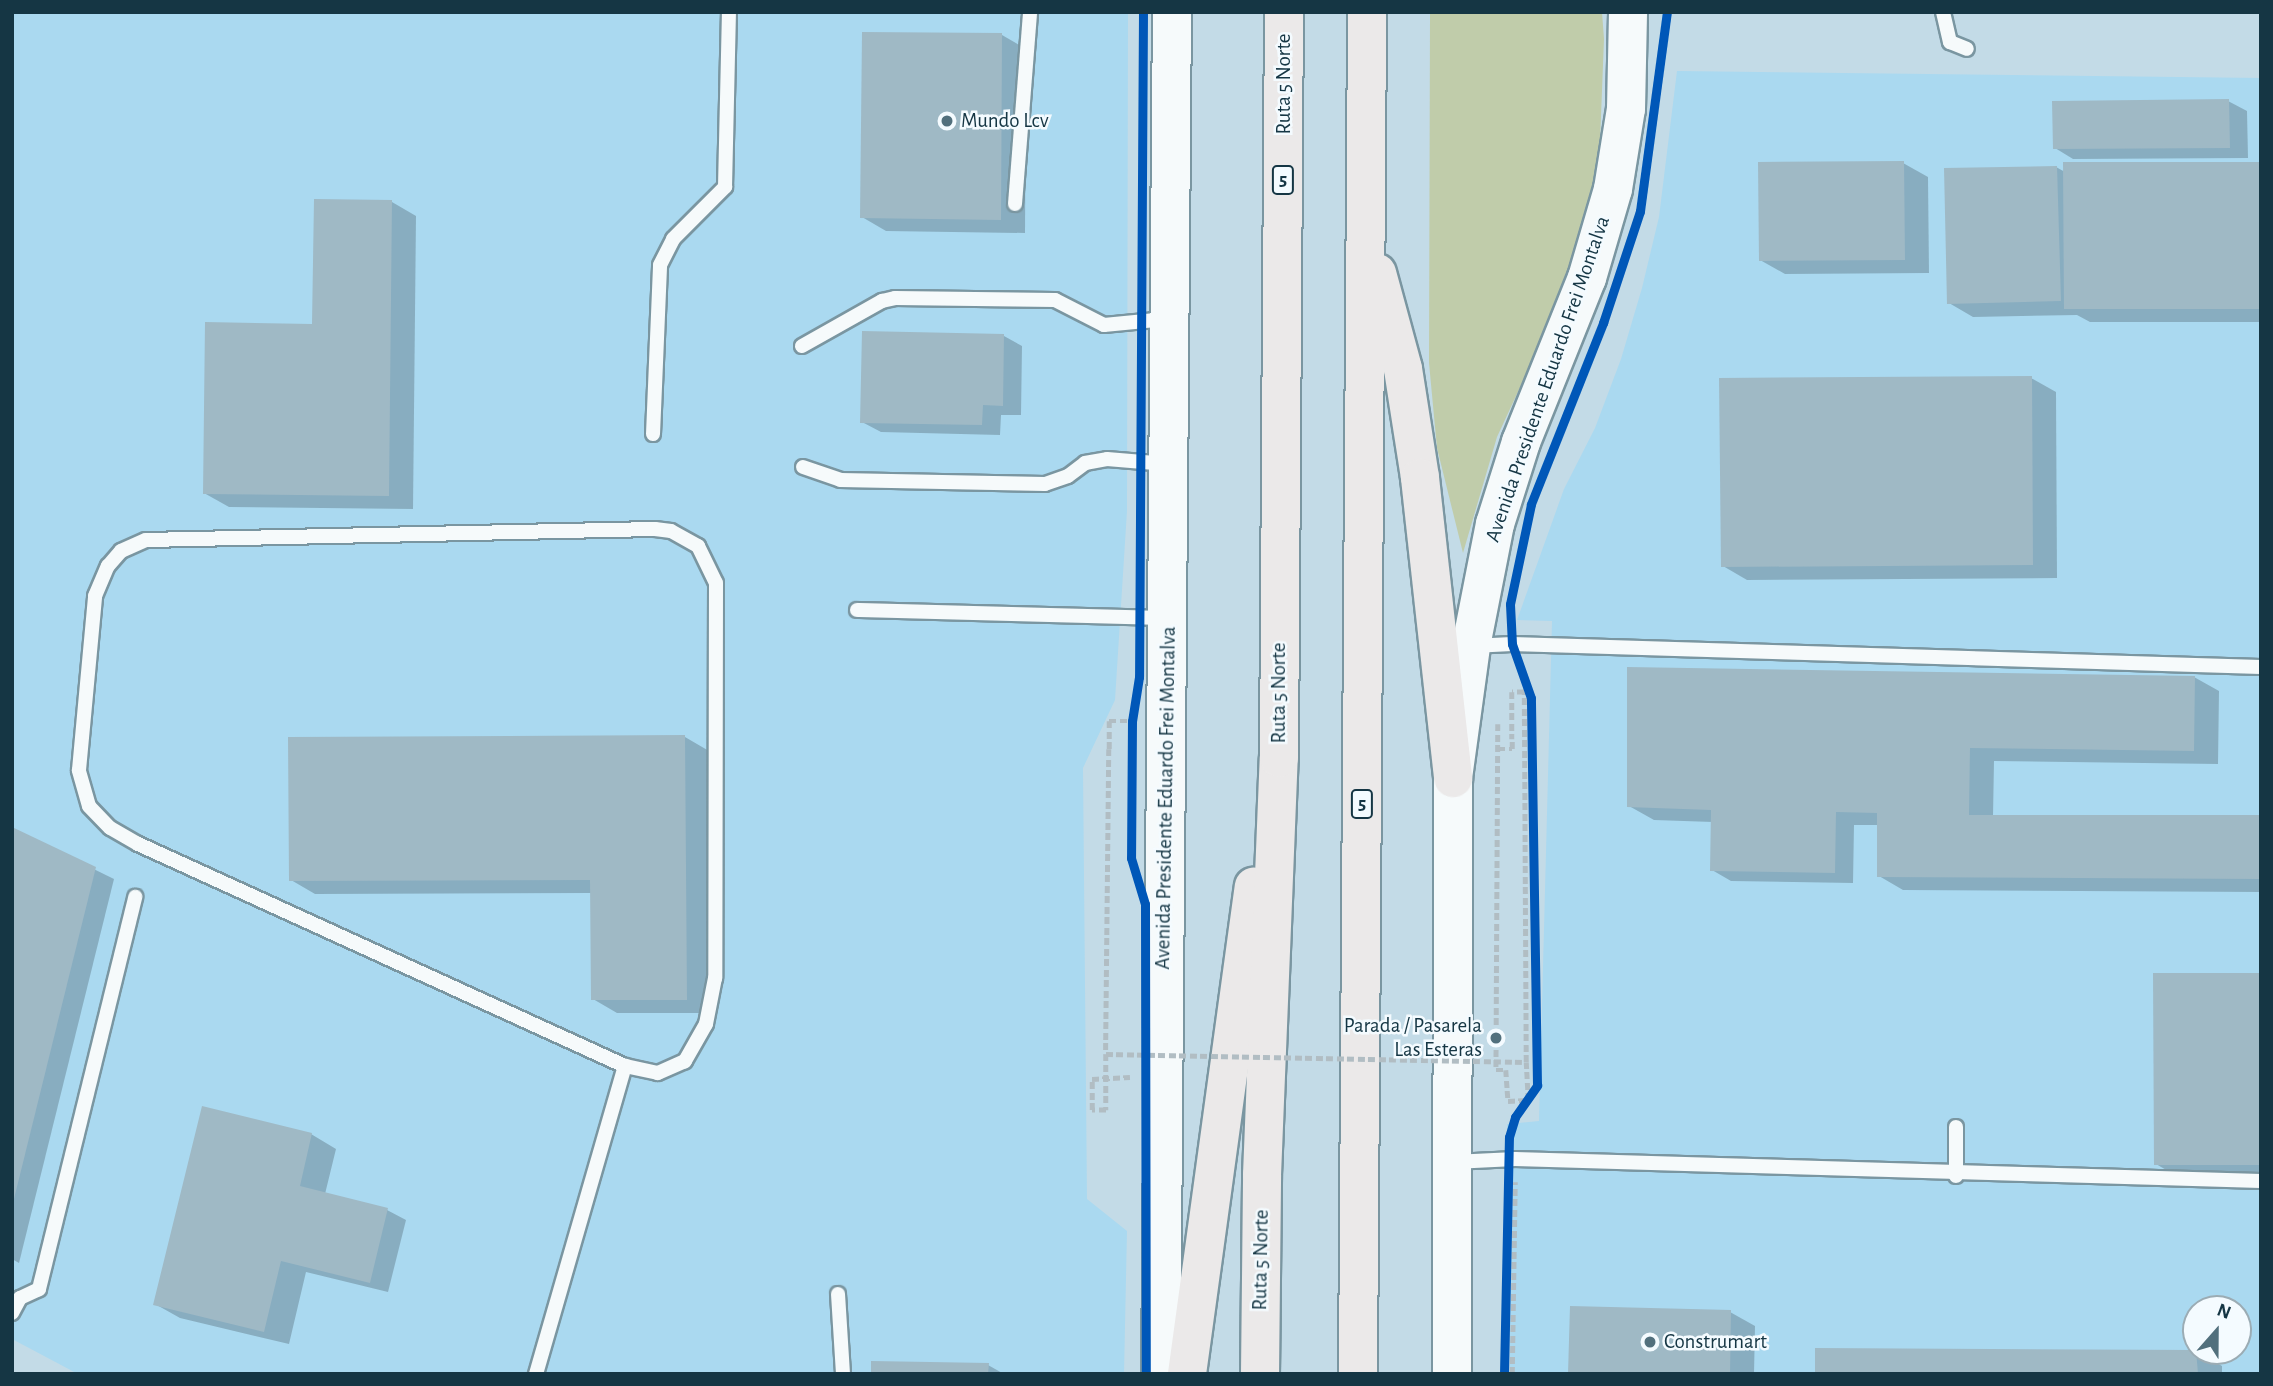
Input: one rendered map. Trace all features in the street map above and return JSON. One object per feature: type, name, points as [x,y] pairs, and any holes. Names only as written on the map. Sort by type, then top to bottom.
[{"type":"highway","name":"Ruta 5 Norte","points":[[1260,1374],[1262,1175],[1279,758],[1284,12]]},
{"type":"highway","name":"5","points":[[1358,1374],[1367,12]]},
{"type":"highway","points":[[1365,234],[1403,369],[1420,478],[1452,778]]},
{"type":"highway","points":[[1187,1374],[1245,936],[1279,758]]},
{"type":"main road","name":"Avenida Presidente Eduardo Frei Montalva","points":[[1161,1374],[1172,12]]},
{"type":"main road","name":"Avenida Presidente Eduardo Frei Montalva","points":[[1451,1374],[1452,778],[1486,558],[1507,484],[1602,236],[1626,108],[1628,12]]},
{"type":"lane","points":[[653,434],[660,265],[673,239],[725,187],[730,12]]},
{"type":"lane","points":[[1015,204],[1030,12]]},
{"type":"lane","points":[[1943,12],[1950,42],[1967,49]]},
{"type":"lane","points":[[802,346],[882,300],[895,298],[1055,300],[1104,326],[1169,319]]},
{"type":"lane","points":[[803,467],[839,480],[1045,484],[1085,463],[1107,459],[1169,464]]},
{"type":"lane","points":[[655,529],[678,534],[698,546],[716,583],[715,978],[706,1024],[685,1061],[658,1073],[625,1066],[110,828],[89,806],[79,770],[95,596],[108,566],[121,551],[146,540],[655,529]]},
{"type":"lane","points":[[857,610],[1168,618]]},
{"type":"lane","points":[[1471,646],[1512,644],[2261,667]]},
{"type":"lane","points":[[12,1312],[16,1296],[39,1289],[135,897]]},
{"type":"lane","points":[[536,1374],[625,1066]]},
{"type":"lane","points":[[1955,1127],[1956,1176]]},
{"type":"lane","points":[[1452,1162],[1512,1159],[1956,1176],[2261,1181]]},
{"type":"lane","points":[[838,1294],[843,1374]]},
{"type":"path","points":[[1512,644],[1531,698],[1533,725],[1537,1085],[1522,1109]]},
{"type":"path","points":[[1498,749],[1512,749],[1512,692],[1524,692],[1528,1100],[1508,1101],[1506,1070],[1496,1070],[1498,749],[1499,711]]},
{"type":"path","points":[[1132,734],[1134,710]]},
{"type":"path","points":[[1143,721],[1109,721],[1107,1054],[1106,1068],[1106,1082],[1106,1110],[1092,1110],[1092,1079],[1104,1078],[1115,1078],[1142,1073],[1145,1042]]},
{"type":"path","points":[[1107,1054],[1526,1062]]},
{"type":"path","points":[[1504,1374],[1512,1159]]},
{"type":"path","points":[[1512,1159],[1512,1374]]},
{"type":"shaded area","points":[[12,12],[1128,12],[1127,511],[1115,700],[1083,768],[1087,1199],[1127,1231],[1124,1374],[78,1374],[12,1339]]},
{"type":"shaded area","points":[[1677,71],[2261,78],[2261,1374],[1510,1374],[1507,1124],[1539,1121],[1552,621],[1517,620],[1564,489],[1595,428],[1621,359],[1659,217]]},
{"type":"green space","points":[[1430,12],[1602,12],[1604,39],[1599,168],[1560,301],[1497,437],[1463,553],[1437,448],[1429,363]]},
{"type":"building","points":[[862,32],[1002,33],[1001,220],[860,218]]},
{"type":"building","points":[[2229,99],[2230,148],[2053,149],[2052,101]]},
{"type":"building","points":[[1904,161],[1905,260],[1759,261],[1758,162]]},
{"type":"building","points":[[2063,162],[2261,162],[2261,309],[2064,309]]},
{"type":"building","points":[[2057,166],[2061,301],[1947,304],[1944,168]]},
{"type":"building","points":[[314,199],[392,200],[389,496],[203,494],[205,322],[312,324]]},
{"type":"building","points":[[862,331],[1004,334],[1003,406],[983,405],[982,425],[860,423]]},
{"type":"building","points":[[2032,376],[2033,565],[1721,567],[1719,378]]},
{"type":"building","points":[[1627,667],[2195,676],[2194,751],[1970,748],[1969,815],[2261,815],[2261,879],[1877,877],[1877,813],[1836,812],[1835,873],[1710,871],[1711,810],[1627,807]]},
{"type":"building","points":[[685,735],[687,1000],[591,1000],[590,880],[289,881],[288,737]]},
{"type":"building","points":[[12,827],[96,867],[13,1203],[12,1203]]},
{"type":"building","points":[[2153,973],[2261,973],[2261,1165],[2154,1165]]},
{"type":"building","points":[[202,1106],[312,1133],[300,1186],[388,1208],[370,1283],[281,1261],[264,1332],[153,1305]]},
{"type":"building","name":"Construmart","points":[[1570,1306],[1731,1310],[1730,1374],[1568,1374]]},
{"type":"building","points":[[1815,1348],[2182,1350],[2182,1365],[2197,1365],[2198,1374],[1815,1374]]},
{"type":"building","points":[[871,1361],[989,1363],[988,1374],[871,1374]]},
{"type":"cycle path","points":[[1143,12],[1139,677],[1132,721],[1131,858],[1145,904],[1146,1374]]},
{"type":"cycle path","points":[[1504,1374],[1509,1137],[1515,1117],[1537,1085],[1531,698],[1512,644],[1510,604],[1531,504],[1603,323],[1640,211],[1667,12]]},
{"type":"place","name":"Mundo Lcv","points":[[947,121]]},
{"type":"place","name":"Parada / Pasarela Las Esteras","points":[[1496,1038]]},
{"type":"place","name":"Construmart","points":[[1650,1342]]}]
